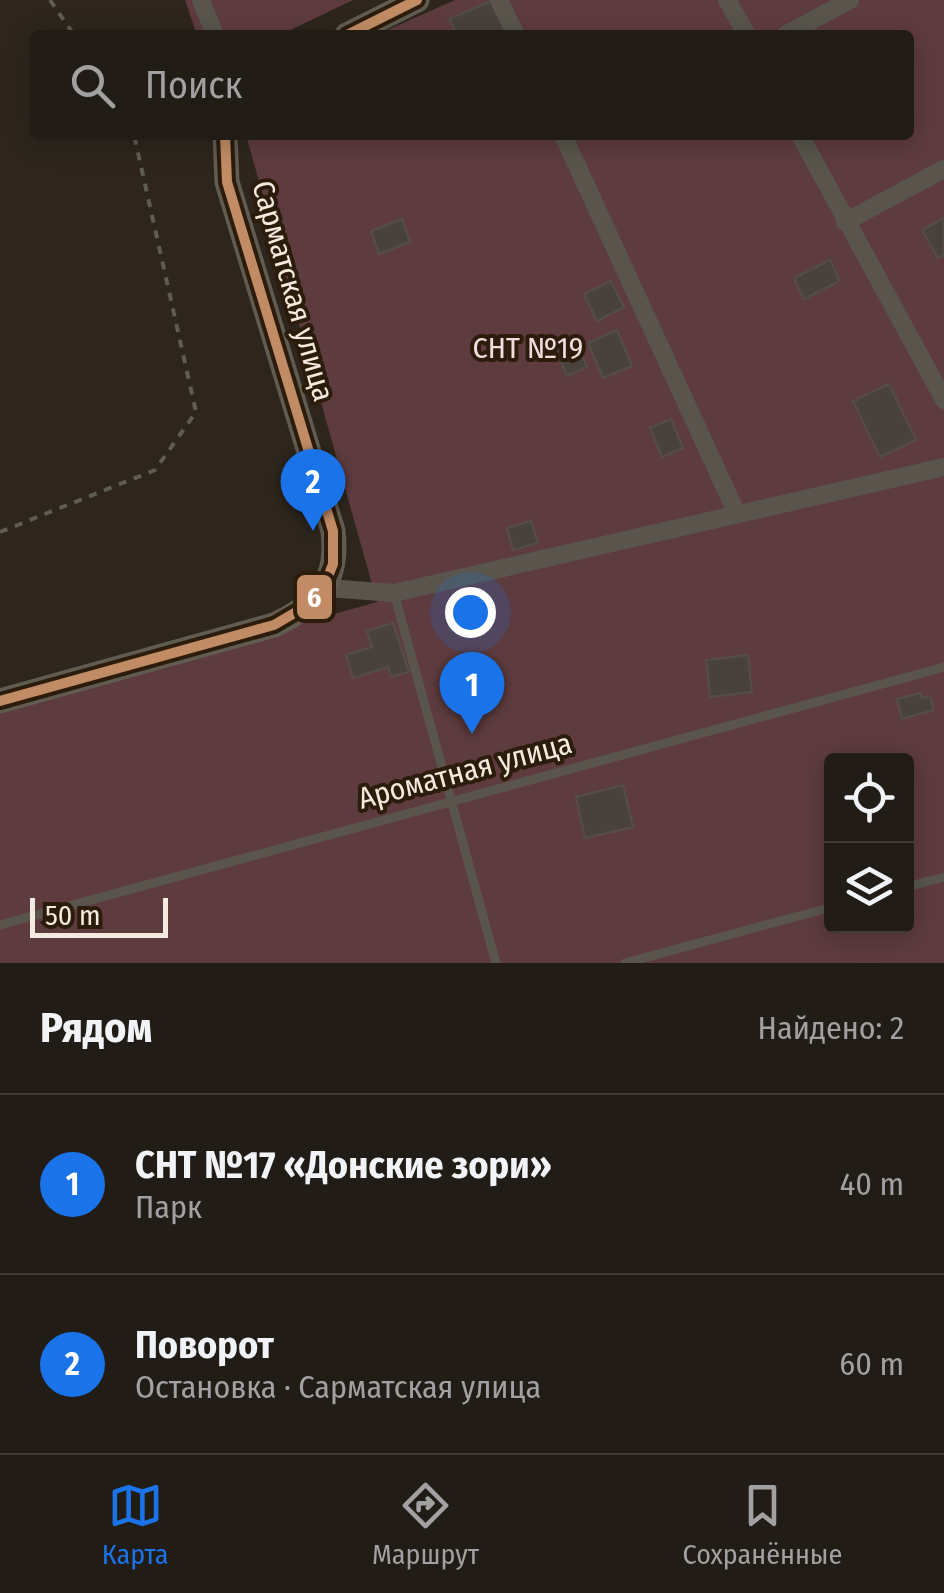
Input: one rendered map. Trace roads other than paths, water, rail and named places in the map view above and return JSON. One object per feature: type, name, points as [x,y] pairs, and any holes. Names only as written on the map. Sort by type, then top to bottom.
[{"type":"main road","points":[[357,30],[417,0]]},
{"type":"main road","name":"Сарматская улица","points":[[226,140],[226,182],[332,530],[336,552],[326,588]]},
{"type":"main road","points":[[0,701],[274,625],[310,606],[326,588]]},
{"type":"street","points":[[201,0],[213,30]]},
{"type":"street","points":[[500,0],[514,30]]},
{"type":"street","points":[[727,0],[745,30]]},
{"type":"street","points":[[794,30],[850,0]]},
{"type":"street","points":[[565,140],[737,514]]},
{"type":"street","points":[[803,140],[845,222],[942,389]]},
{"type":"street","points":[[845,222],[944,169]]},
{"type":"street","points":[[326,588],[394,593],[944,467]]},
{"type":"lane","points":[[394,593],[496,963]]},
{"type":"lane","name":"Ароматная улица","points":[[0,924],[944,667]]},
{"type":"lane","points":[[914,885],[944,877]]},
{"type":"lane","points":[[625,963],[824,909]]},
{"type":"place","name":"Поворот","points":[[313,531]]},
{"type":"place","name":"СНТ №17 «Донские зори»","points":[[472,734]]},
{"type":"park label","name":"СНТ №19","points":[[528,348]]}]
